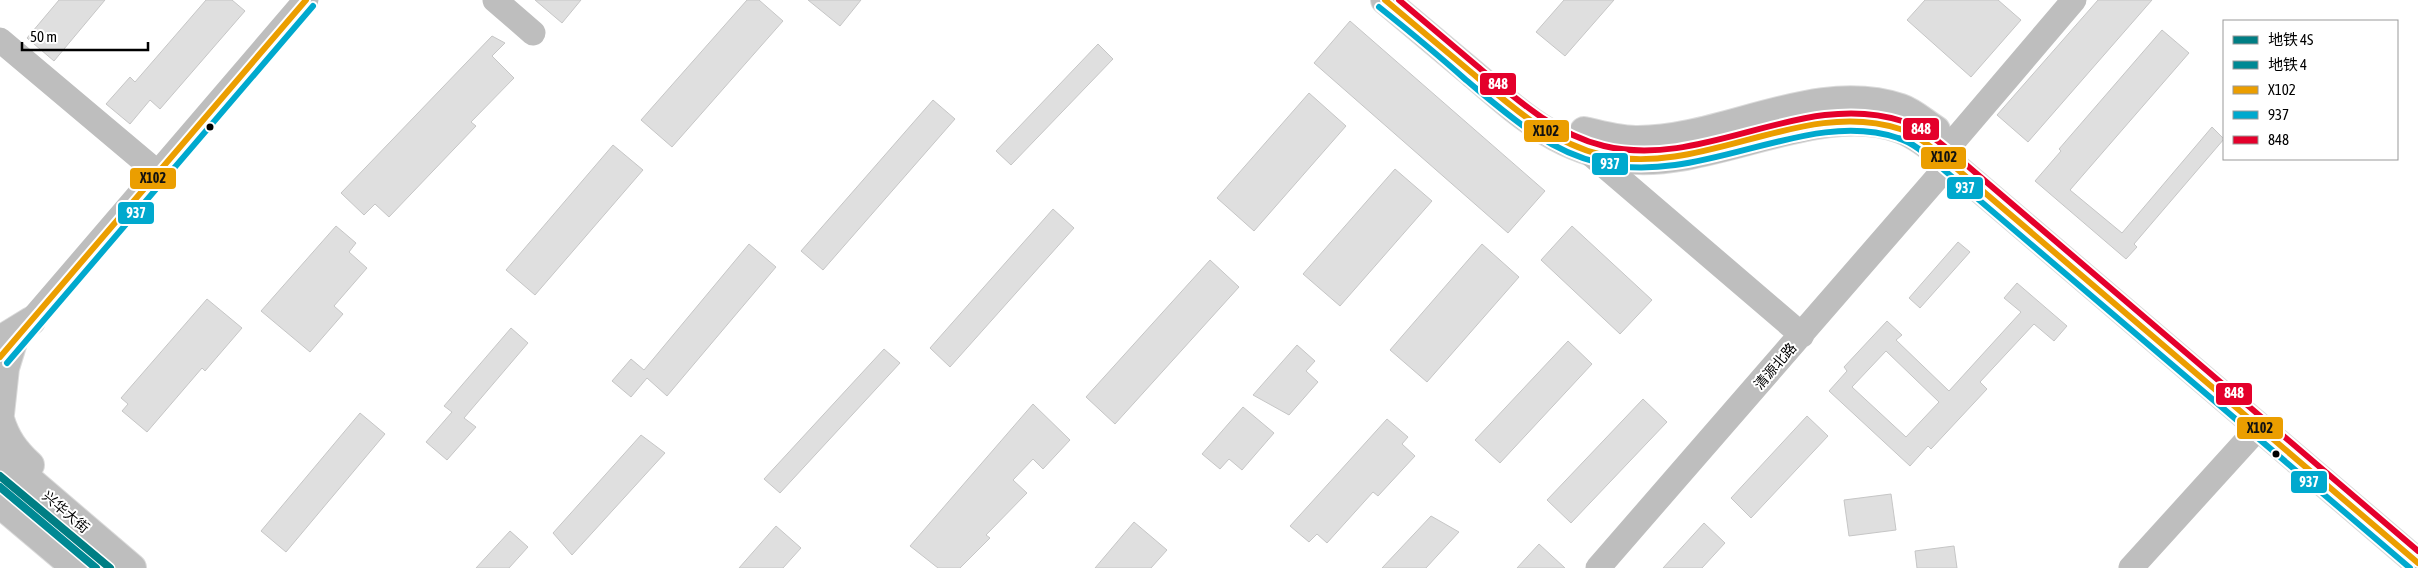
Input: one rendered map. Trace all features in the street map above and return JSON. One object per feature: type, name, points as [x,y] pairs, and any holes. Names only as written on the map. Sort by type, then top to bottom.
[{"type":"main road","points":[[1385,0],[1523,118],[1556,138],[1586,150],[1625,159],[1664,159],[1825,124],[1874,123],[1901,129],[1928,145],[1952,152],[2270,415],[2391,527],[2418,563]]},
{"type":"main road","points":[[1411,0],[1544,112],[1574,128],[1636,140],[1688,134],[1828,100],[1870,101],[1902,108],[2259,427],[2391,527],[2418,538]]},
{"type":"main road","points":[[0,414],[5,368],[4,346],[31,321]]},
{"type":"main road","points":[[0,419],[4,434],[14,449],[40,474],[56,503]]},
{"type":"main road","name":"兴华大街","points":[[0,456],[132,568]]},
{"type":"main road","points":[[6,512],[76,568]]},
{"type":"street","points":[[31,321],[306,0]]},
{"type":"street","points":[[495,0],[533,33]]},
{"type":"street","name":"清源北路","points":[[1598,568],[1802,335],[2074,0]]},
{"type":"street","points":[[0,40],[158,174]]},
{"type":"street","points":[[1586,150],[1802,335]]},
{"type":"street","points":[[2131,568],[2259,427]]},
{"type":"building","points":[[59,0],[105,0],[54,61],[27,38]]},
{"type":"building","points":[[206,0],[232,0],[245,11],[160,109],[150,100],[130,124],[106,104],[130,77],[135,82]]},
{"type":"building","points":[[535,0],[581,0],[562,23]]},
{"type":"building","points":[[747,0],[759,0],[783,21],[672,147],[641,120]]},
{"type":"building","points":[[808,0],[861,0],[840,26]]},
{"type":"building","points":[[1564,0],[1614,0],[1565,56],[1536,32]]},
{"type":"building","points":[[1925,0],[1998,0],[2021,20],[1971,77],[1907,20]]},
{"type":"building","points":[[2098,0],[2152,0],[2028,142],[1997,115]]},
{"type":"building","points":[[1350,21],[1545,191],[1508,233],[1314,63]]},
{"type":"building","points":[[2162,30],[2189,53],[2070,190],[2122,233],[2212,127],[2223,138],[2134,244],[2137,247],[2126,259],[2035,181],[2061,151],[2059,149]]},
{"type":"building","points":[[492,36],[505,43],[492,56],[514,78],[471,122],[476,126],[389,217],[375,204],[364,215],[341,193]]},
{"type":"building","points":[[1098,44],[1113,59],[1011,165],[996,151]]},
{"type":"building","points":[[1309,93],[1346,126],[1254,231],[1217,198]]},
{"type":"building","points":[[933,100],[955,119],[823,270],[801,251]]},
{"type":"building","points":[[613,145],[643,170],[535,295],[506,270]]},
{"type":"building","points":[[1395,169],[1432,201],[1340,306],[1303,274]]},
{"type":"building","points":[[1053,209],[1074,228],[950,367],[930,348]]},
{"type":"building","points":[[336,226],[356,243],[349,252],[367,268],[334,306],[343,314],[310,352],[261,311]]},
{"type":"building","points":[[1572,226],[1652,300],[1620,334],[1541,260]]},
{"type":"building","points":[[1958,242],[1970,252],[1920,308],[1909,298]]},
{"type":"building","points":[[749,244],[776,267],[667,396],[647,378],[631,397],[612,381],[631,359],[644,370]]},
{"type":"building","points":[[1482,244],[1519,277],[1427,382],[1390,350]]},
{"type":"building","points":[[1210,260],[1239,287],[1115,424],[1086,397]]},
{"type":"building","points":[[2017,283],[2067,326],[2054,341],[2034,324],[1980,382],[1987,389],[1931,449],[1928,446],[1910,466],[1829,391],[1847,371],[1844,367],[1887,321],[1902,335],[1896,340],[1949,391],[2021,312],[2004,298]],"holes":[[[1886,351],[1939,402],[1906,437],[1852,387]]]},
{"type":"building","points":[[207,299],[242,328],[205,371],[202,368],[147,432],[122,411],[128,404],[121,398]]},
{"type":"building","points":[[511,328],[528,343],[464,418],[476,427],[447,460],[426,442],[452,412],[444,406]]},
{"type":"building","points":[[1568,341],[1592,364],[1500,463],[1475,440]]},
{"type":"building","points":[[1297,345],[1315,361],[1306,371],[1318,382],[1289,415],[1253,395]]},
{"type":"building","points":[[884,349],[900,363],[780,493],[764,479]]},
{"type":"building","points":[[1643,399],[1667,422],[1571,523],[1547,500]]},
{"type":"building","points":[[1033,404],[1070,440],[1043,469],[1033,459],[1013,480],[1027,493],[986,535],[990,538],[960,568],[938,568],[910,546]]},
{"type":"building","points":[[1243,407],[1274,433],[1242,470],[1229,459],[1220,469],[1202,454]]},
{"type":"building","points":[[360,413],[385,434],[286,552],[261,531]]},
{"type":"building","points":[[1807,416],[1828,436],[1751,518],[1731,498]]},
{"type":"building","points":[[1387,419],[1408,437],[1402,444],[1415,456],[1378,496],[1373,492],[1327,543],[1317,534],[1309,542],[1290,526]]},
{"type":"building","points":[[641,435],[665,453],[572,555],[553,533]]},
{"type":"building","points":[[1891,494],[1896,530],[1849,536],[1844,500]]},
{"type":"building","points":[[1431,516],[1459,532],[1426,568],[1382,568]]},
{"type":"building","points":[[1134,522],[1167,550],[1151,568],[1095,568]]},
{"type":"building","points":[[1704,523],[1725,543],[1702,568],[1663,568]]},
{"type":"building","points":[[776,526],[801,548],[783,568],[739,568]]},
{"type":"building","points":[[510,531],[528,547],[509,568],[476,568]]},
{"type":"building","points":[[1539,544],[1565,568],[1517,568]]},
{"type":"building","points":[[1954,546],[1957,568],[1917,568],[1915,551]]},
{"type":"metro line","name":"4S","points":[[0,476],[110,568]]},
{"type":"metro line","name":"4","points":[[0,487],[96,568]]},
{"type":"transit line","name":"X102","points":[[0,357],[306,0]]},
{"type":"transit line","name":"X102","points":[[1385,0],[1532,122],[1566,142],[1602,155],[1640,159],[1677,156],[1789,129],[1826,123],[1863,122],[1900,129],[1914,135],[1950,163],[2418,563]]},
{"type":"transit line","name":"848","points":[[1399,0],[1536,114],[1568,133],[1604,146],[1642,151],[1679,148],[1790,121],[1827,115],[1865,114],[1902,121],[1917,127],[1956,156],[2418,551]]},
{"type":"transit line","name":"937","points":[[7,363],[313,6]]},
{"type":"transit line","name":"937","points":[[1379,7],[1528,130],[1562,150],[1600,163],[1638,168],[1677,165],[1827,132],[1863,131],[1898,138],[1910,143],[1928,156],[2410,568]]}]
